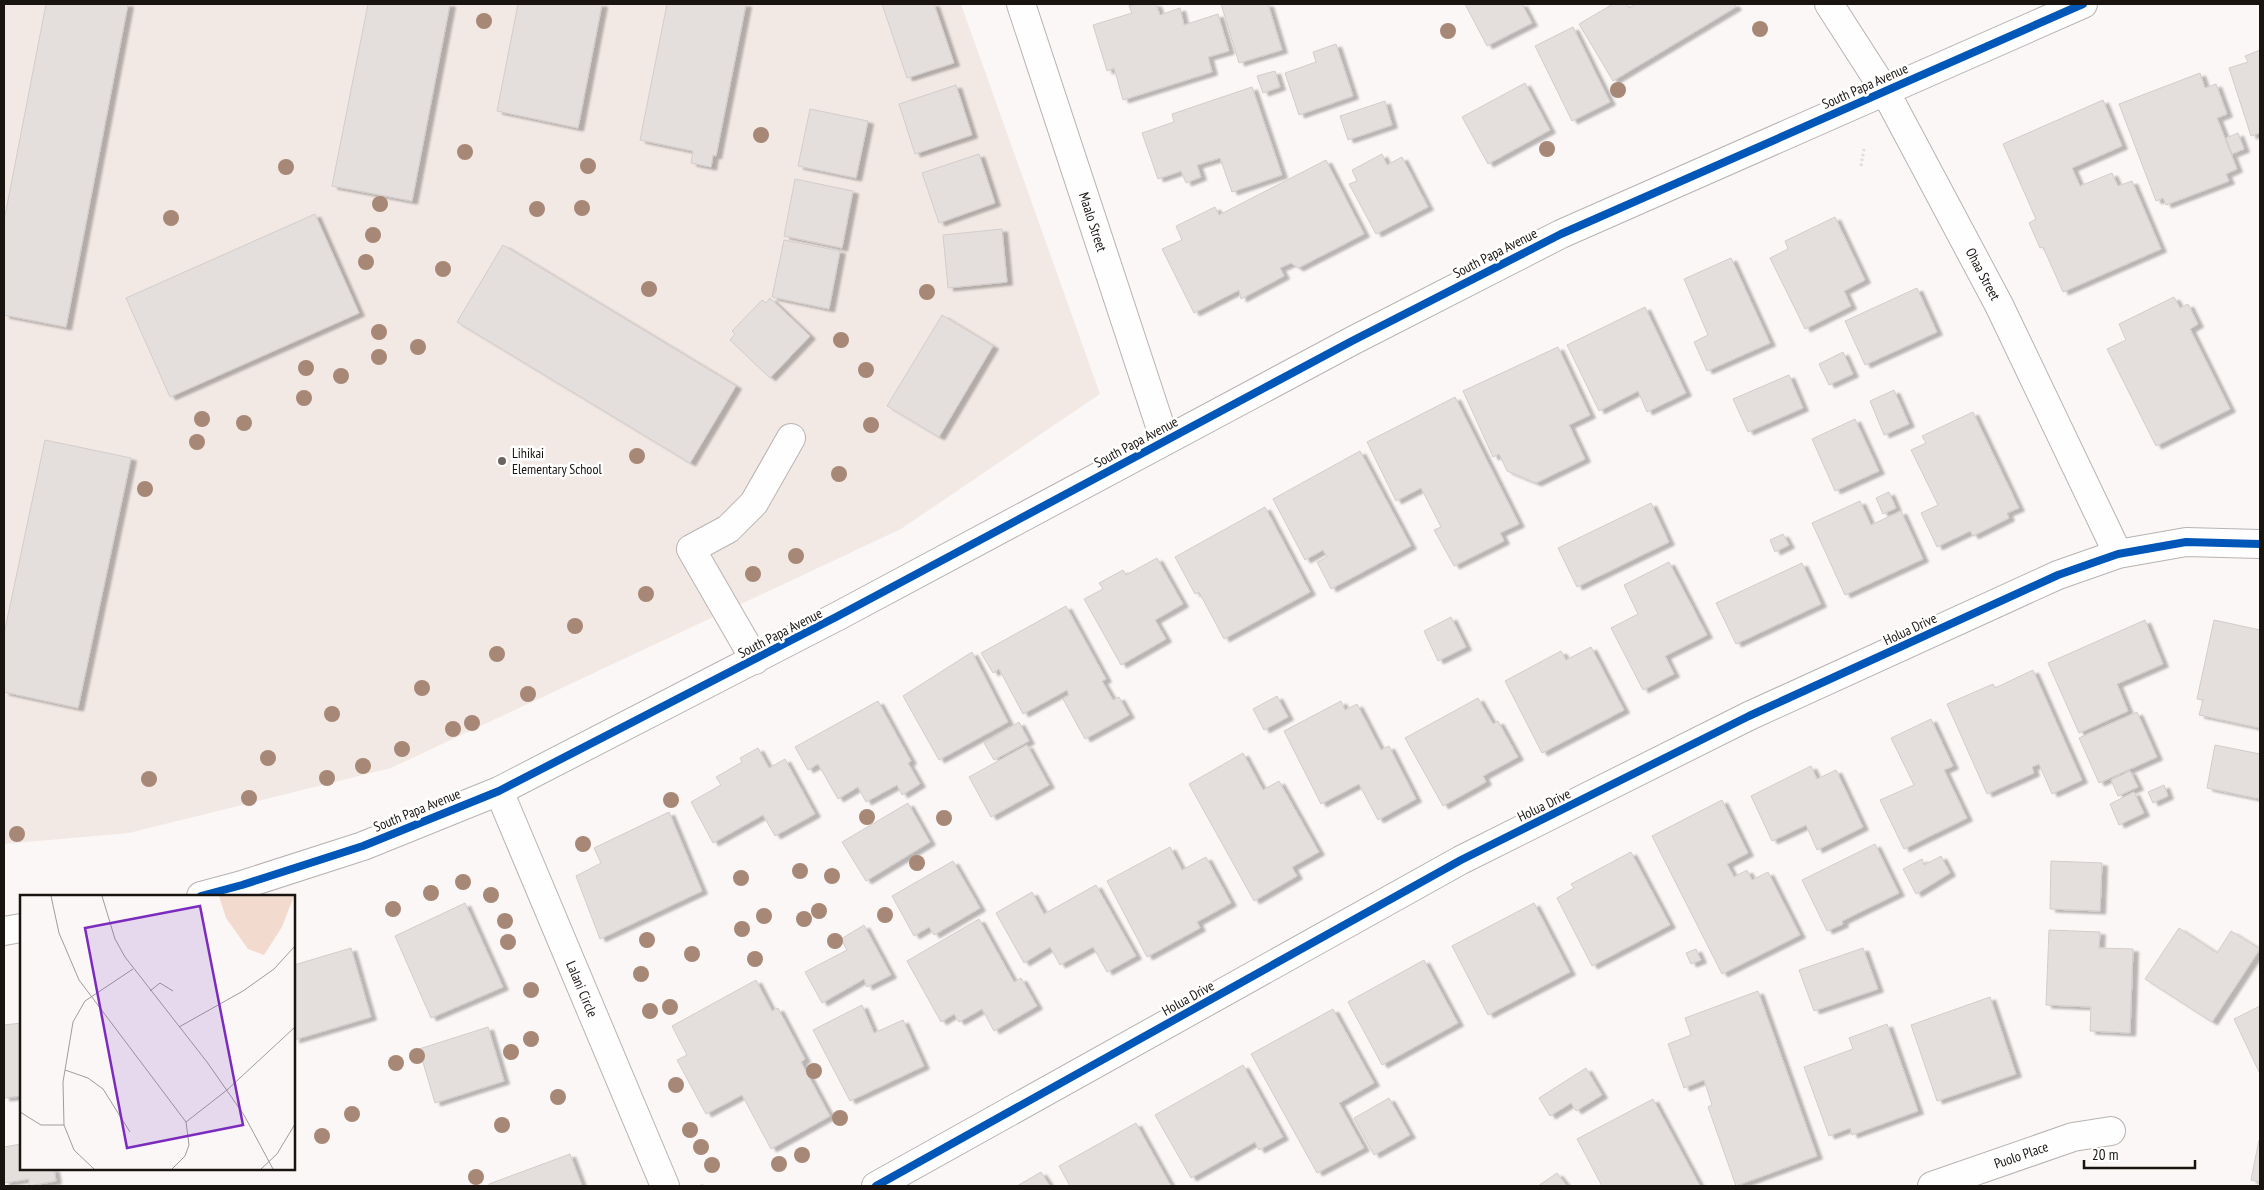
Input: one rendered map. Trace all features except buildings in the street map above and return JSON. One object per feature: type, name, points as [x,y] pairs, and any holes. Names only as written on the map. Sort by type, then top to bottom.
[{"type":"street","name":"Maalo Street","points":[[1022,4],[1165,441]]},
{"type":"street","name":"Ohaa Street","points":[[1829,4],[1885,91],[1999,305],[2118,554]]},
{"type":"street","name":"South Papa Avenue","points":[[205,895],[363,846],[499,791],[755,660],[1352,341],[1561,234],[2084,4]]},
{"type":"street","points":[[755,660],[691,549],[728,529],[754,503],[791,438]]},
{"type":"street","name":"Holua Drive","points":[[876,1186],[1461,860],[1749,716],[2058,575],[2118,554],[2186,542],[2260,544]]},
{"type":"street","name":"Lalani Circle","points":[[499,791],[665,1186]]},
{"type":"street","points":[[4,931],[20,928]]},
{"type":"street","name":"Puolo Place","points":[[1932,1186],[2073,1137],[2111,1130]]},
{"type":"path","points":[[1861,166],[1864,149]]},
{"type":"shaded area","name":"Lihikai Elementary School","points":[[4,4],[961,4],[1100,394],[901,529],[391,768],[129,833],[4,844]]},
{"type":"cycle path","points":[[205,895],[363,846],[499,791],[838,616],[1352,341],[1561,234],[2083,4]]},
{"type":"cycle path","points":[[876,1186],[1461,860],[1749,716],[2058,575],[2118,554],[2186,542],[2260,544]]},
{"type":"place","name":"Lihikai Elementary School","points":[[502,461]]}]
